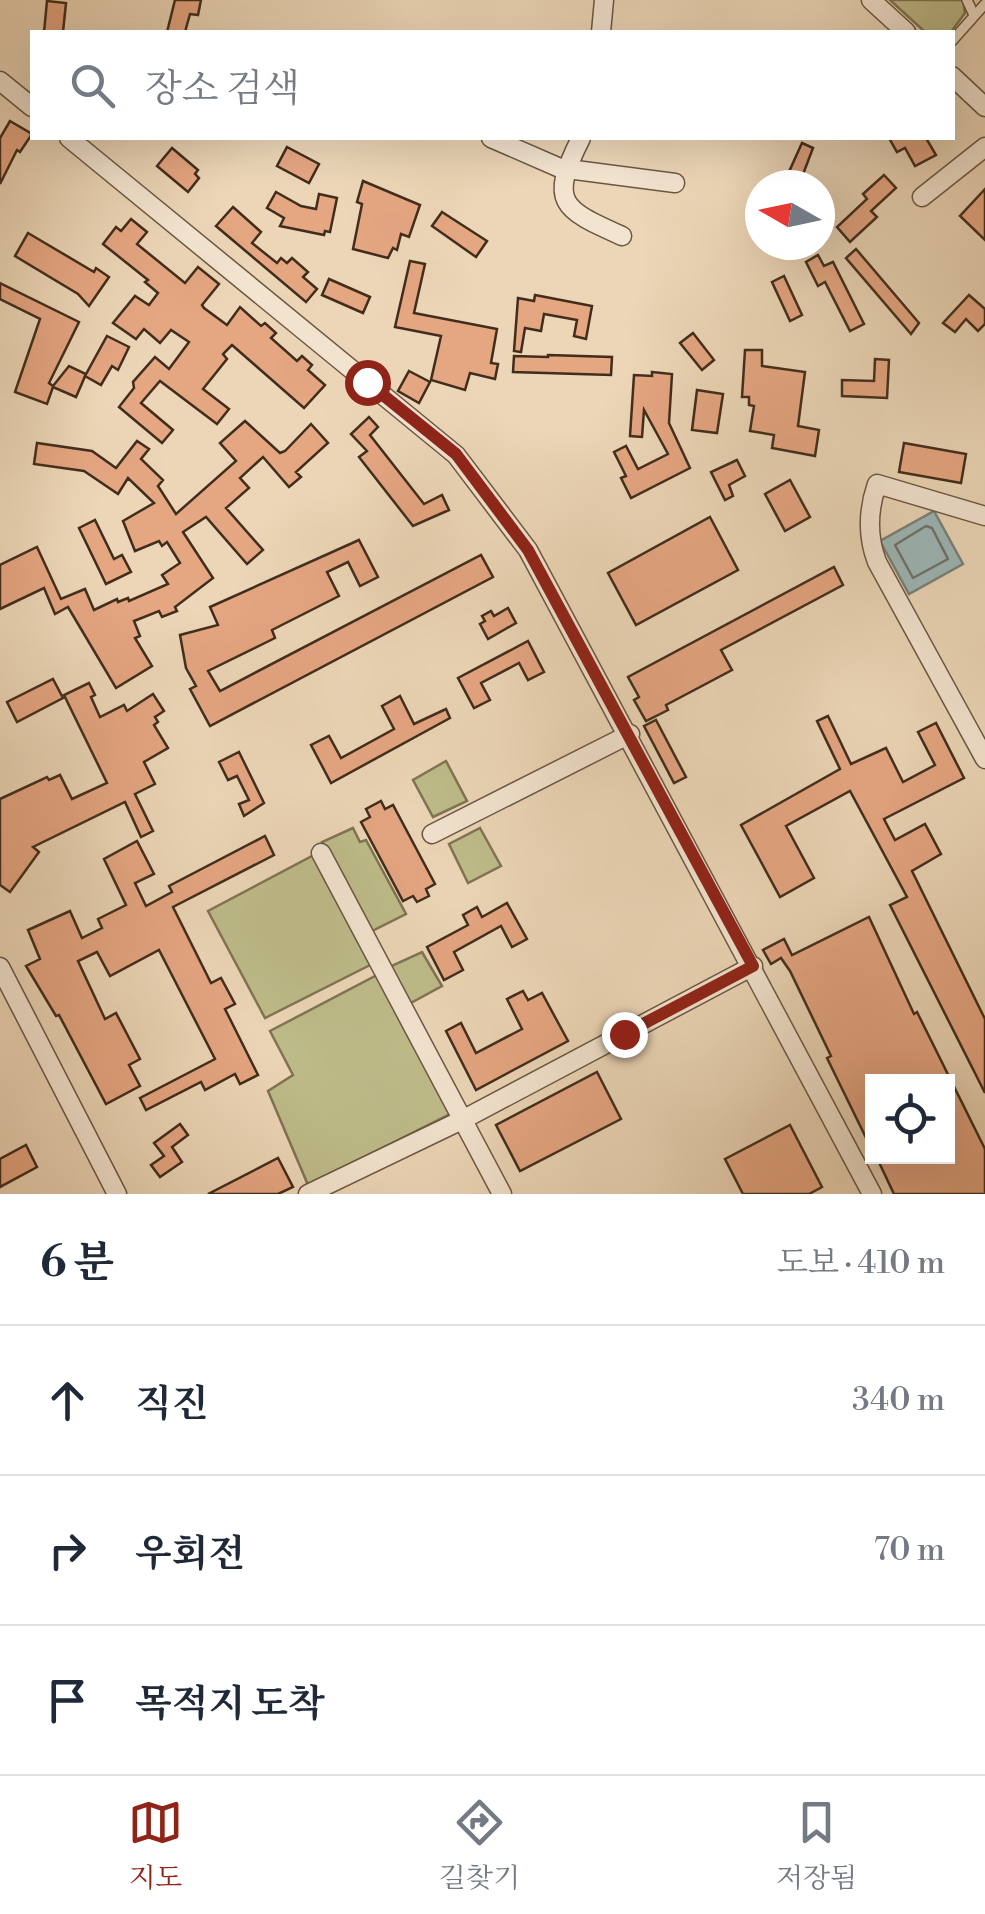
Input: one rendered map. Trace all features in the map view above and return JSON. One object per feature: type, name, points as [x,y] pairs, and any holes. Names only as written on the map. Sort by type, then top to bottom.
[{"type":"street","points":[[601,30],[604,0]]},
{"type":"street","points":[[872,0],[904,30]]},
{"type":"street","points":[[955,79],[985,107]]},
{"type":"street","points":[[0,81],[30,106]]},
{"type":"street","points":[[71,140],[456,454],[528,550],[630,734],[872,1194]]},
{"type":"street","points":[[496,140],[566,169],[675,182]]},
{"type":"street","points":[[580,140],[566,169],[564,190],[568,206],[578,216],[622,236]]},
{"type":"street","points":[[922,197],[985,147]]},
{"type":"street","points":[[985,516],[877,484],[869,529],[876,562],[985,758]]},
{"type":"street","points":[[432,834],[630,734]]},
{"type":"street","points":[[321,852],[502,1194]]},
{"type":"street","points":[[308,1194],[464,1119],[753,966]]},
{"type":"street","points":[[0,967],[117,1194]]},
{"type":"lane","points":[[967,0],[974,15]]},
{"type":"lane","points":[[955,37],[985,4]]},
{"type":"shaded area","points":[[890,0],[963,0],[965,13],[952,30],[923,30]]},
{"type":"shaded area","points":[[446,761],[467,801],[433,817],[413,780]]},
{"type":"shaded area","points":[[353,828],[360,842],[366,840],[406,914],[368,933],[322,842]]},
{"type":"shaded area","points":[[480,828],[501,866],[468,883],[449,844]]},
{"type":"shaded area","points":[[314,855],[374,963],[265,1018],[208,911]]},
{"type":"shaded area","points":[[422,952],[442,986],[407,1005],[387,968]]},
{"type":"shaded area","points":[[379,974],[452,1113],[308,1185],[268,1091],[293,1075],[270,1031]]},
{"type":"water","points":[[934,511],[963,564],[909,594],[880,541]]},
{"type":"building","points":[[175,0],[201,0],[198,15],[190,14],[186,30],[168,30]]},
{"type":"building","points":[[47,1],[66,3],[63,30],[44,30]]},
{"type":"building","points":[[10,121],[30,133],[0,184],[0,138]]},
{"type":"building","points":[[890,140],[927,140],[936,155],[915,166],[905,148],[897,152]]},
{"type":"building","points":[[802,143],[813,148],[805,170],[790,170]]},
{"type":"building","points":[[287,147],[319,164],[309,183],[277,166]]},
{"type":"building","points":[[172,148],[198,170],[195,174],[199,178],[188,192],[157,166]]},
{"type":"building","points":[[884,175],[896,188],[871,211],[877,217],[850,242],[837,227],[867,199],[863,194]]},
{"type":"building","points":[[363,181],[420,205],[409,237],[401,234],[397,250],[393,248],[388,258],[353,249]]},
{"type":"building","points":[[985,189],[985,240],[960,216]]},
{"type":"building","points":[[276,192],[301,206],[316,209],[319,194],[337,198],[330,232],[325,231],[324,235],[280,226],[284,218],[267,208]]},
{"type":"building","points":[[233,207],[261,232],[252,243],[277,263],[281,258],[287,263],[292,258],[308,272],[303,277],[317,289],[306,302],[216,226]]},
{"type":"building","points":[[442,212],[487,241],[476,257],[432,226]]},
{"type":"building","points":[[131,219],[147,232],[137,244],[185,283],[198,267],[219,284],[202,305],[204,308],[227,325],[240,307],[261,326],[265,323],[276,333],[271,338],[297,361],[302,356],[312,365],[308,370],[325,385],[304,408],[232,345],[223,354],[227,359],[203,389],[229,409],[217,424],[160,381],[141,403],[173,430],[162,443],[119,407],[134,388],[133,382],[155,357],[169,369],[189,342],[171,330],[160,343],[144,329],[136,339],[113,323],[135,296],[149,305],[158,293],[145,282],[148,280],[103,244],[116,227],[121,231]]},
{"type":"building","points":[[28,233],[109,277],[89,306],[78,294],[15,256]]},
{"type":"building","points":[[856,249],[919,323],[911,334],[846,258]]},
{"type":"building","points":[[821,260],[824,266],[833,262],[864,324],[850,331],[825,282],[818,286],[806,262]]},
{"type":"building","points":[[410,261],[425,264],[414,313],[497,329],[491,363],[498,364],[495,379],[470,373],[465,390],[431,380],[441,336],[395,327]]},
{"type":"building","points":[[784,276],[802,315],[790,321],[772,282]]},
{"type":"building","points":[[329,279],[370,297],[363,313],[322,295]]},
{"type":"building","points":[[0,283],[79,322],[49,383],[53,386],[69,366],[86,374],[76,397],[53,387],[47,404],[15,392],[40,319],[0,299]]},
{"type":"building","points":[[535,295],[592,306],[586,339],[574,336],[577,320],[544,314],[541,331],[525,328],[521,352],[514,351],[518,298],[534,301]]},
{"type":"building","points":[[969,295],[985,309],[985,324],[978,331],[966,319],[955,332],[943,323]]},
{"type":"building","points":[[693,333],[714,360],[702,370],[680,343]]},
{"type":"building","points":[[107,336],[129,347],[118,370],[112,366],[101,385],[85,376]]},
{"type":"building","points":[[745,350],[762,350],[762,366],[805,372],[798,426],[819,430],[815,456],[772,448],[774,435],[750,431],[754,406],[749,405],[749,397],[742,397]]},
{"type":"building","points":[[514,356],[612,357],[611,375],[513,372]]},
{"type":"building","points":[[875,359],[889,360],[887,398],[842,396],[842,380],[874,381]]},
{"type":"building","points":[[409,371],[430,382],[419,403],[398,391]]},
{"type":"building","points":[[652,372],[672,374],[669,423],[690,468],[631,498],[614,452],[626,446],[638,469],[668,454],[644,410],[642,437],[630,436],[634,375],[652,376]]},
{"type":"building","points":[[697,390],[723,394],[717,433],[692,430]]},
{"type":"building","points":[[369,417],[378,427],[370,435],[424,504],[442,495],[449,510],[413,526],[359,457],[367,451],[351,434]]},
{"type":"building","points":[[245,421],[280,453],[311,424],[328,443],[296,472],[301,477],[289,487],[263,457],[240,478],[249,488],[226,508],[263,550],[247,564],[206,517],[183,532],[213,578],[175,607],[177,611],[162,617],[159,611],[134,621],[140,636],[135,638],[152,666],[116,688],[68,607],[55,614],[44,588],[0,609],[0,565],[37,547],[61,599],[85,589],[94,610],[117,599],[129,601],[168,584],[162,575],[180,563],[167,542],[162,546],[159,541],[135,551],[123,521],[154,503],[128,478],[118,494],[84,471],[34,464],[37,443],[92,451],[116,468],[137,441],[149,449],[141,459],[163,480],[158,486],[176,514],[236,461],[220,443]]},
{"type":"building","points":[[904,443],[966,454],[961,483],[899,472]]},
{"type":"building","points":[[737,460],[745,476],[729,485],[733,496],[725,500],[711,472]]},
{"type":"building","points":[[790,480],[810,517],[785,531],[765,494]]},
{"type":"building","points":[[710,517],[738,570],[636,625],[608,573]]},
{"type":"building","points":[[95,520],[114,559],[122,555],[131,572],[106,584],[79,528]]},
{"type":"building","points":[[359,540],[378,577],[360,586],[348,562],[327,572],[339,596],[272,630],[275,638],[208,671],[220,691],[481,555],[493,577],[210,726],[190,689],[196,686],[186,668],[180,635],[218,625],[210,607]]},
{"type":"building","points":[[834,567],[843,585],[721,650],[732,670],[666,705],[668,710],[646,721],[634,700],[639,697],[628,677]]},
{"type":"building","points":[[508,608],[516,623],[488,639],[480,624],[485,621],[482,616],[491,611],[494,616]]},
{"type":"building","points":[[528,641],[544,672],[528,680],[519,663],[481,683],[490,700],[474,708],[458,678]]},
{"type":"building","points":[[53,679],[63,698],[17,722],[7,702]]},
{"type":"building","points":[[89,683],[100,717],[124,705],[127,711],[153,694],[164,711],[155,717],[158,722],[154,725],[168,748],[144,762],[155,784],[135,794],[153,831],[141,837],[125,802],[33,847],[39,852],[10,892],[0,885],[0,799],[60,775],[72,799],[107,783],[64,695]]},
{"type":"building","points":[[400,696],[414,724],[446,709],[450,718],[331,783],[311,745],[329,736],[341,758],[394,729],[382,706]]},
{"type":"building","points":[[828,716],[851,764],[886,748],[903,782],[935,765],[918,732],[936,723],[964,778],[884,819],[895,840],[925,824],[941,854],[912,871],[985,1019],[985,1093],[890,905],[907,897],[850,791],[786,826],[814,878],[780,897],[741,825],[840,769],[817,721]]},
{"type":"building","points":[[656,720],[686,777],[674,783],[644,726]]},
{"type":"building","points":[[239,752],[264,803],[244,816],[239,804],[249,800],[237,776],[228,780],[219,762]]},
{"type":"building","points":[[381,801],[385,809],[393,805],[435,884],[426,889],[429,896],[417,902],[413,896],[403,901],[361,822],[370,817],[366,809]]},
{"type":"building","points":[[265,836],[274,855],[173,907],[211,983],[221,978],[235,1004],[225,1009],[258,1075],[240,1084],[235,1074],[205,1090],[201,1082],[146,1110],[140,1098],[215,1059],[159,950],[110,976],[97,952],[78,961],[105,1019],[116,1013],[140,1059],[129,1065],[140,1086],[106,1104],[59,1015],[56,1016],[26,966],[40,959],[28,930],[70,911],[82,938],[102,928],[98,919],[126,905],[104,859],[137,841],[154,874],[135,883],[146,906],[172,892],[169,886]]},
{"type":"building","points":[[507,903],[527,939],[512,947],[501,926],[454,952],[463,970],[444,980],[427,947],[468,925],[463,915],[477,907],[482,917]]},
{"type":"building","points":[[869,917],[914,1014],[917,1012],[948,1074],[865,1074],[865,1136],[790,971],[781,958],[771,964],[763,950],[784,939],[792,955]]},
{"type":"building","points":[[523,991],[528,1000],[542,993],[568,1041],[476,1090],[446,1031],[461,1023],[476,1053],[522,1029],[507,999]]},
{"type":"building","points":[[597,1072],[621,1119],[520,1171],[496,1125]]},
{"type":"building","points":[[955,1089],[985,1149],[985,1194],[894,1194],[880,1164],[955,1164]]},
{"type":"building","points":[[180,1124],[188,1135],[172,1147],[182,1162],[160,1177],[151,1165],[164,1156],[154,1143]]},
{"type":"building","points":[[790,1125],[822,1187],[809,1194],[743,1194],[725,1159]]},
{"type":"building","points":[[26,1145],[37,1167],[0,1187],[0,1159]]},
{"type":"building","points":[[278,1158],[293,1187],[278,1194],[208,1194]]},
{"type":"route","points":[[367,382],[456,454],[528,550],[753,966],[624,1034]]}]
